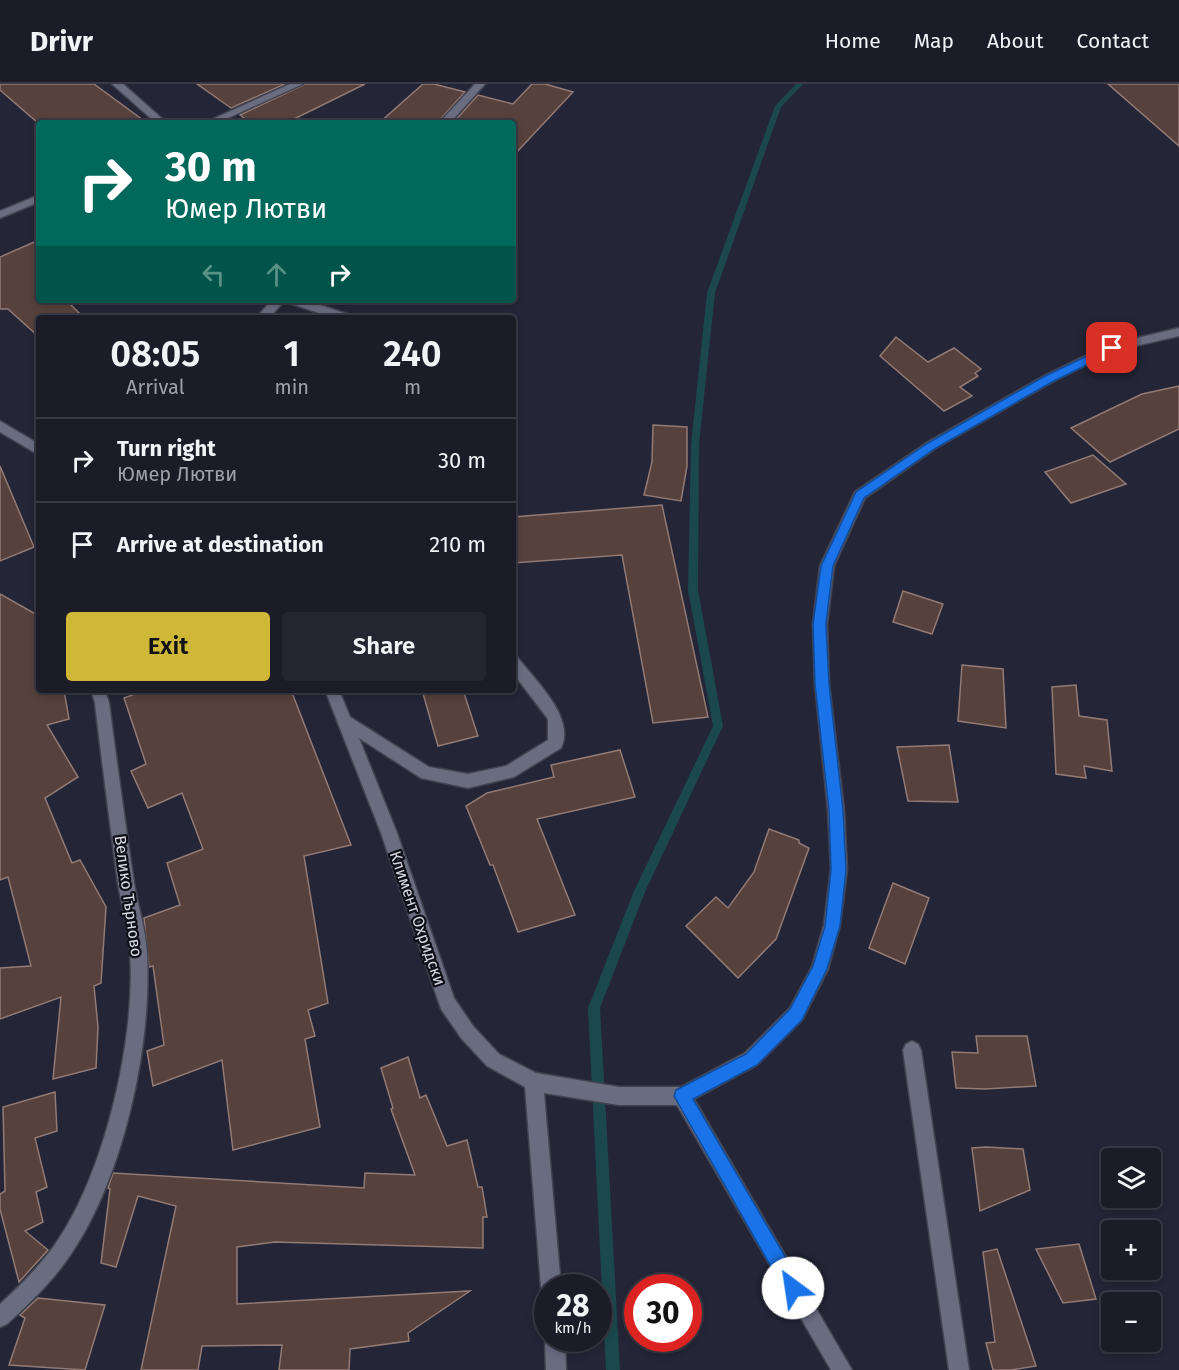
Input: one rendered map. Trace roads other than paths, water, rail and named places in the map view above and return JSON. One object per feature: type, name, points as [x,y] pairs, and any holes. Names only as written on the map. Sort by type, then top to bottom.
[{"type":"street","points":[[117,84],[159,120]]},
{"type":"street","points":[[217,120],[298,84]]},
{"type":"street","points":[[447,120],[480,84]]},
{"type":"street","points":[[0,216],[36,199]]},
{"type":"street","points":[[265,315],[276,303]]},
{"type":"street","points":[[302,303],[337,315]]},
{"type":"street","points":[[842,1370],[733,1187],[682,1096],[751,1059],[796,1014],[820,969],[832,926],[839,870],[836,810],[822,684],[820,624],[827,566],[860,495],[932,446],[1048,379],[1112,348],[1179,332]]},
{"type":"street","points":[[0,425],[12,435],[36,448]]},
{"type":"street","points":[[344,720],[426,772],[468,781],[510,772],[556,743],[555,717],[516,666]]},
{"type":"street","name":"Велико Търново","points":[[0,1317],[15,1306],[56,1260],[94,1195],[117,1125],[135,1035],[139,957],[99,693]]},
{"type":"street","name":"Климент Охридски","points":[[333,693],[389,833],[447,1003],[466,1032],[493,1060],[534,1082],[619,1096],[682,1096]]},
{"type":"street","points":[[912,1050],[959,1370]]},
{"type":"street","points":[[534,1082],[550,1274]]},
{"type":"street","points":[[555,1352],[556,1370]]},
{"type":"waterway","points":[[613,1370],[594,1008],[640,891],[718,726],[693,590],[695,444],[711,293],[778,106],[800,84]]}]
